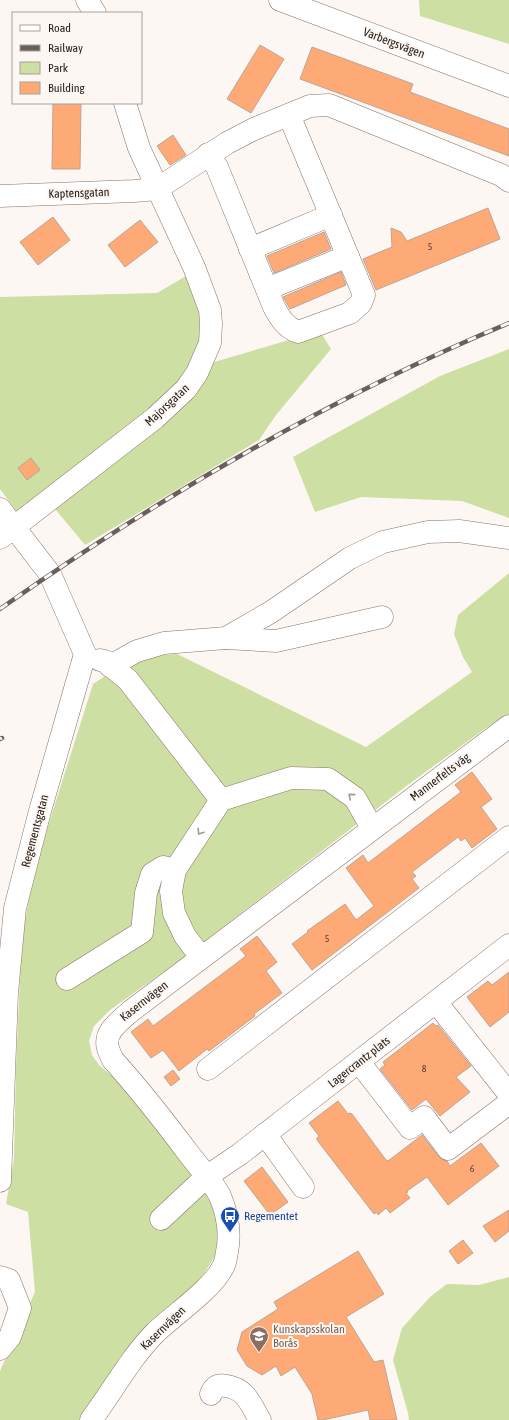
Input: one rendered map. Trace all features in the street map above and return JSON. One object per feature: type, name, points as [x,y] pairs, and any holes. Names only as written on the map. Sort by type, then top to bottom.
[{"type":"street","points":[[87,0],[93,12]]},
{"type":"street","name":"Varbergsvägen","points":[[280,0],[509,86]]},
{"type":"street","name":"Majorsgatan","points":[[7,533],[156,418],[186,389],[197,373],[210,342],[210,310],[194,267],[139,148],[125,104]]},
{"type":"street","points":[[157,189],[223,144],[254,129],[310,106],[329,105],[501,175],[509,181]]},
{"type":"street","points":[[208,154],[217,167],[274,307],[282,321],[291,330],[298,332],[350,313],[361,303],[364,295],[289,115]]},
{"type":"street","name":"Kaptensgatan","points":[[0,196],[157,189]]},
{"type":"street","points":[[250,249],[331,215]]},
{"type":"street","points":[[267,289],[348,256]]},
{"type":"street","points":[[0,509],[7,533],[50,574],[85,654],[105,661],[128,680],[221,800]]},
{"type":"street","points":[[226,638],[271,612],[350,558],[383,542],[428,532],[458,531],[509,538]]},
{"type":"street","points":[[110,666],[137,651],[164,643],[226,638],[276,641],[382,617]]},
{"type":"street","name":"Regementsgatan","points":[[0,1181],[7,993],[15,908],[40,811],[85,654]]},
{"type":"street","name":"Mannerfelts väg","points":[[202,957],[509,726]]},
{"type":"street","points":[[202,957],[185,936],[174,913],[171,890],[175,870],[221,800],[291,778],[328,779],[355,798],[372,828]]},
{"type":"street","points":[[208,1069],[509,837]]},
{"type":"street","points":[[67,979],[142,932],[146,893],[152,874],[163,867],[175,870]]},
{"type":"street","name":"Lagercrantz plats","points":[[160,1219],[206,1177],[266,1134],[509,945]]},
{"type":"street","name":"Kasernvägen","points":[[91,1420],[142,1347],[156,1332],[220,1274],[224,1265],[230,1233],[225,1209],[219,1194],[129,1078],[113,1060],[107,1046],[108,1035],[116,1023],[202,957]]},
{"type":"street","points":[[436,1002],[509,1094]]},
{"type":"street","points":[[359,1062],[410,1128],[424,1117],[448,1148],[509,1103]]},
{"type":"street","points":[[266,1134],[304,1187]]},
{"type":"street","points":[[0,1277],[9,1280],[20,1308],[10,1337],[0,1349]]},
{"type":"street","points":[[211,1394],[213,1389],[218,1386],[231,1386],[239,1389],[248,1398],[260,1420]]},
{"type":"green space","points":[[419,0],[509,0],[509,44],[420,16]]},
{"type":"green space","points":[[186,276],[200,314],[199,341],[188,371],[168,394],[17,512],[0,489],[0,297],[157,293]]},
{"type":"green space","points":[[320,331],[331,349],[276,415],[259,440],[85,545],[51,504],[204,365]]},
{"type":"green space","points":[[509,349],[509,518],[462,501],[361,497],[315,512],[293,457],[440,376]]},
{"type":"green space","points":[[509,573],[509,714],[486,728],[409,784],[180,960],[110,1010],[94,1026],[89,1041],[92,1055],[99,1065],[118,1081],[146,1112],[203,1188],[219,1219],[221,1247],[201,1278],[149,1326],[121,1356],[90,1410],[79,1420],[0,1420],[0,1371],[35,1292],[28,1212],[6,1204],[14,1158],[16,1067],[22,935],[36,864],[93,684],[125,663],[144,656],[177,654],[366,747],[472,672],[463,657],[454,634],[458,615]]},
{"type":"green space","points":[[509,1277],[509,1420],[409,1420],[393,1360],[402,1328],[431,1296],[447,1284],[479,1285]]},
{"type":"building","points":[[260,45],[284,59],[251,113],[227,99]]},
{"type":"building","points":[[312,47],[413,84],[410,92],[509,129],[509,156],[300,79]]},
{"type":"building","points":[[53,104],[81,104],[80,169],[52,169]]},
{"type":"building","points":[[173,135],[186,155],[170,165],[157,146]]},
{"type":"building","points":[[488,208],[500,239],[376,290],[363,259],[392,247],[391,228],[401,232],[407,241]]},
{"type":"building","points":[[53,217],[70,240],[38,265],[20,242]]},
{"type":"building","points":[[140,220],[158,242],[125,267],[108,245]]},
{"type":"building","points":[[324,232],[331,249],[274,273],[267,256]]},
{"type":"building","points":[[341,272],[346,285],[290,309],[283,297]]},
{"type":"building","points":[[31,458],[40,470],[27,480],[18,468]]},
{"type":"building","points":[[472,772],[492,799],[481,807],[497,829],[472,848],[465,838],[461,841],[458,837],[412,872],[416,876],[412,879],[419,888],[312,970],[292,944],[308,932],[307,931],[345,904],[356,920],[374,906],[346,868],[363,855],[368,863],[461,792],[455,785]]},
{"type":"building","points":[[257,936],[277,962],[266,971],[282,993],[254,1014],[255,1016],[209,1051],[207,1049],[179,1071],[163,1050],[151,1058],[131,1032],[148,1019],[153,1026],[246,956],[240,949]]},
{"type":"building","points":[[509,972],[509,1012],[490,1027],[467,997],[488,981],[492,985]]},
{"type":"building","points":[[433,1023],[436,1026],[438,1025],[471,1066],[456,1077],[470,1092],[440,1116],[426,1099],[412,1110],[380,1069],[385,1065],[383,1062]]},
{"type":"building","points":[[173,1070],[180,1079],[171,1086],[164,1077]]},
{"type":"building","points":[[338,1101],[348,1114],[352,1114],[388,1161],[422,1135],[438,1156],[447,1161],[450,1166],[481,1143],[499,1166],[448,1205],[427,1177],[407,1191],[408,1192],[406,1193],[410,1198],[390,1213],[386,1208],[378,1215],[377,1212],[374,1214],[317,1140],[319,1136],[309,1123]]},
{"type":"building","points":[[262,1167],[288,1202],[270,1215],[244,1181]]},
{"type":"building","points":[[509,1210],[509,1231],[495,1242],[483,1226]]},
{"type":"building","points":[[463,1240],[473,1253],[458,1264],[449,1251]]},
{"type":"building","points":[[358,1251],[384,1294],[346,1317],[374,1362],[383,1360],[397,1420],[370,1420],[368,1410],[318,1420],[312,1394],[295,1367],[281,1376],[276,1366],[262,1375],[247,1366],[237,1350],[242,1332],[278,1309],[274,1302]]},
{"type":"railway","points":[[0,609],[121,528],[247,452],[377,383],[509,323]]},
{"type":"place","name":"Regementet","points":[[230,1233]]},
{"type":"place","name":"Kunskapsskolan Borås","points":[[259,1353]]}]
